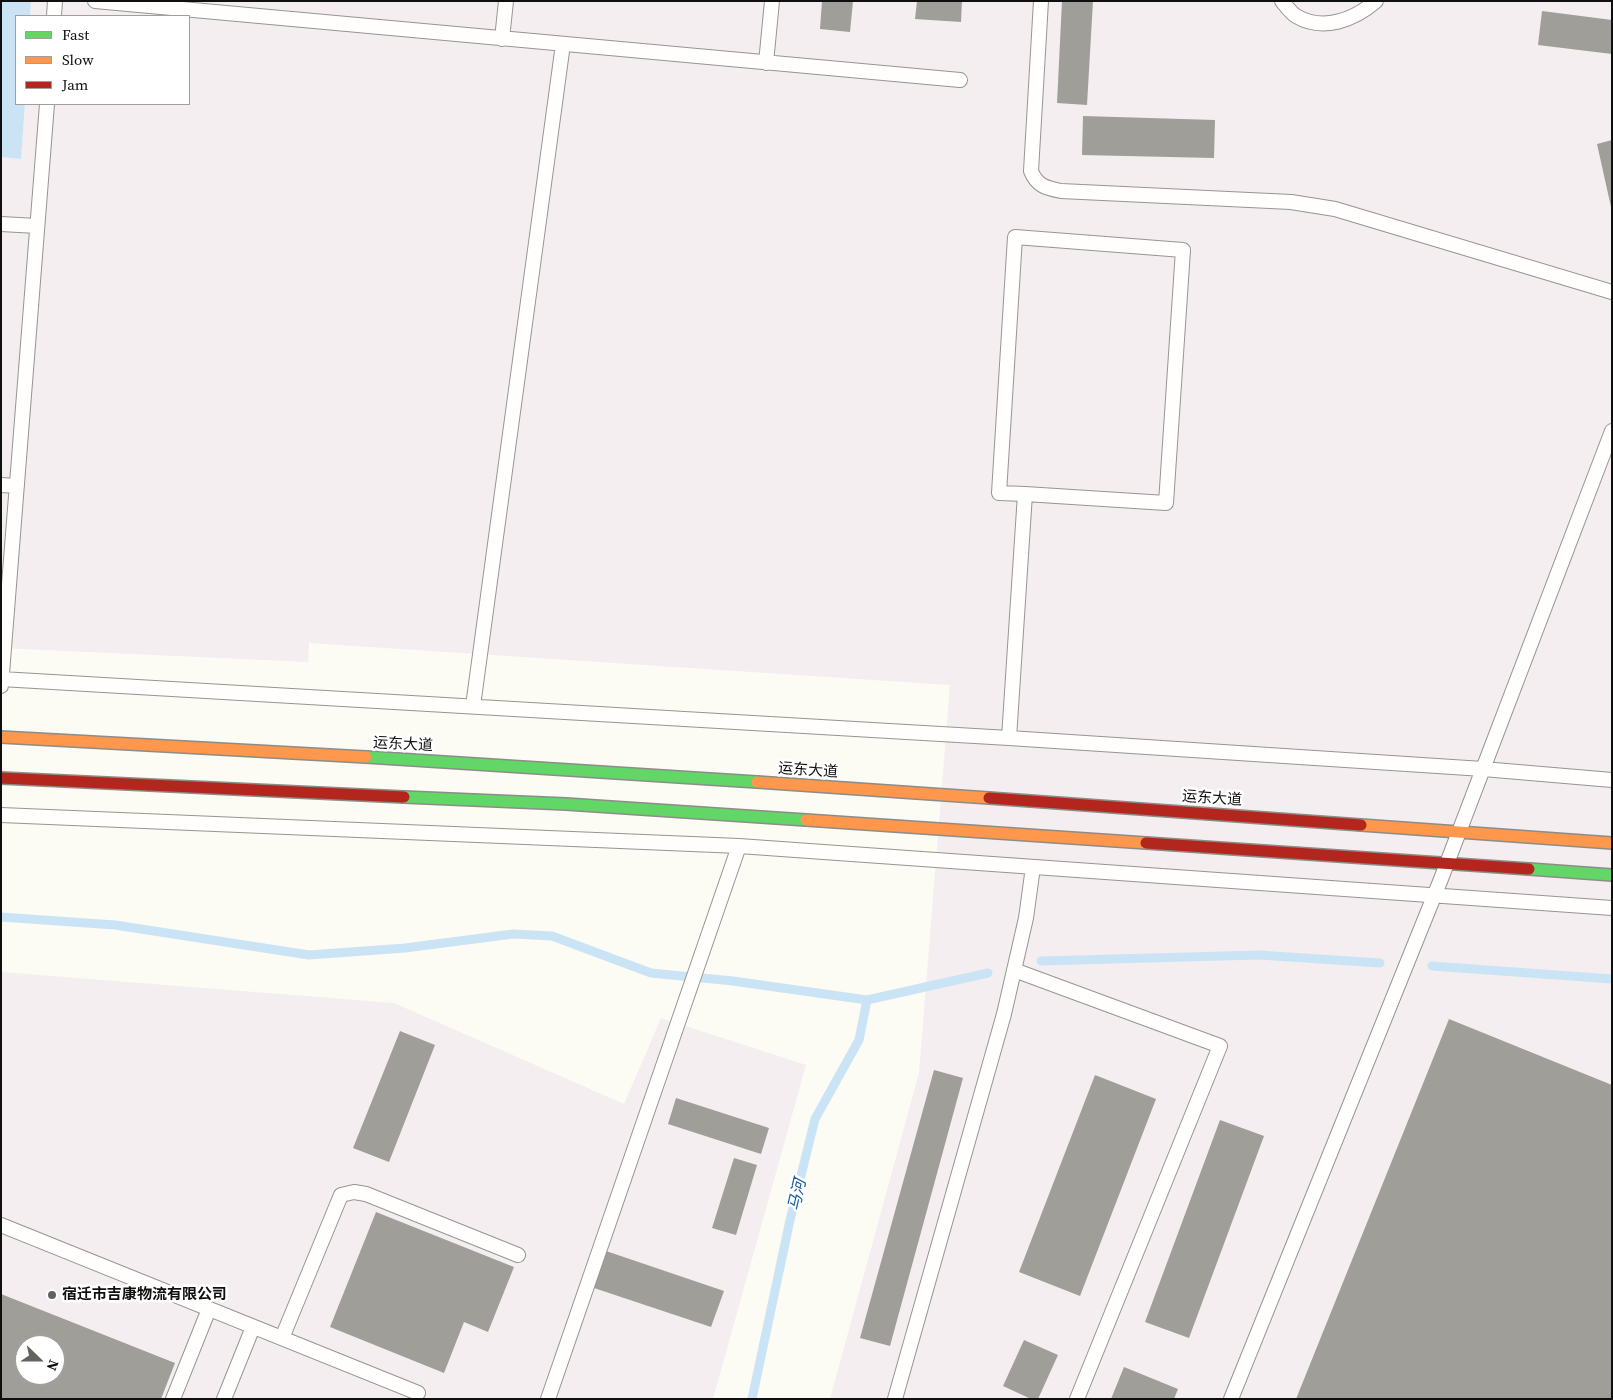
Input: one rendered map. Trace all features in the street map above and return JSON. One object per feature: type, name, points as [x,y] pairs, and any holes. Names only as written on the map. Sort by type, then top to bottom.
[{"type":"main road","name":"运东大道","points":[[1,737],[504,766],[1005,799],[1612,843]]},
{"type":"main road","points":[[1,778],[566,804],[1447,862],[1612,875]]},
{"type":"lane","points":[[54,15],[55,1]]},
{"type":"lane","points":[[95,1],[960,80]]},
{"type":"lane","points":[[502,39],[506,1]]},
{"type":"lane","points":[[766,63],[772,1]]},
{"type":"lane","points":[[1041,1],[1031,171],[1035,181],[1044,187],[1061,191],[1291,202],[1335,209],[1612,292]]},
{"type":"lane","points":[[1282,1],[1296,16],[1321,24],[1346,21],[1376,1]]},
{"type":"lane","points":[[473,706],[562,44]]},
{"type":"lane","points":[[1,686],[47,105]]},
{"type":"lane","points":[[1,224],[37,226]]},
{"type":"lane","points":[[1015,237],[1183,250],[1166,503],[1025,494],[999,493],[1015,237]]},
{"type":"lane","points":[[1232,1399],[1434,896],[1612,431]]},
{"type":"lane","points":[[1,485],[17,486]]},
{"type":"lane","points":[[1009,738],[1025,494]]},
{"type":"lane","points":[[2,679],[1009,738],[1483,769],[1612,780]]},
{"type":"lane","points":[[1,815],[739,846],[1612,908]]},
{"type":"lane","points":[[548,1399],[739,846]]},
{"type":"lane","points":[[899,1398],[1004,1014],[1026,918],[1033,867]]},
{"type":"lane","points":[[1014,970],[1220,1046],[1077,1399]]},
{"type":"lane","points":[[282,1338],[341,1195],[354,1192],[366,1194],[518,1255]]},
{"type":"lane","points":[[1,1225],[418,1393]]},
{"type":"lane","points":[[173,1399],[209,1309]]},
{"type":"lane","points":[[224,1399],[253,1327]]},
{"type":"shaded area","points":[[31,1],[1612,1],[1612,1399],[830,1399],[919,1073],[950,685],[309,643],[308,662],[1,648],[1,157],[21,158],[25,105],[190,105],[190,15],[30,15]]},
{"type":"shaded area","points":[[1,972],[394,1003],[624,1104],[661,1018],[806,1065],[713,1399],[1,1399]]},
{"type":"water","points":[[1,1],[31,1],[30,15],[15,15],[15,105],[25,105],[21,159],[1,157]]},
{"type":"building","points":[[822,1],[853,1],[850,32],[820,29]]},
{"type":"building","points":[[917,1],[962,1],[961,22],[915,19]]},
{"type":"building","points":[[1062,1],[1093,1],[1087,105],[1057,103]]},
{"type":"building","points":[[1542,11],[1612,20],[1612,54],[1538,45]]},
{"type":"building","points":[[1083,116],[1215,120],[1214,158],[1082,155]]},
{"type":"building","points":[[1612,140],[1612,207],[1611,207],[1597,144]]},
{"type":"building","points":[[1449,1019],[1612,1085],[1612,1399],[1296,1399]]},
{"type":"building","points":[[400,1031],[435,1045],[389,1162],[353,1148]]},
{"type":"building","points":[[934,1070],[963,1078],[890,1346],[860,1338]]},
{"type":"building","points":[[1095,1075],[1156,1099],[1080,1296],[1019,1272]]},
{"type":"building","points":[[676,1098],[769,1128],[761,1154],[668,1124]]},
{"type":"building","points":[[1220,1120],[1264,1136],[1189,1338],[1145,1322]]},
{"type":"building","points":[[734,1158],[757,1165],[736,1235],[712,1228]]},
{"type":"building","points":[[376,1212],[514,1267],[488,1332],[464,1322],[444,1373],[330,1327]]},
{"type":"building","points":[[606,1251],[724,1291],[711,1327],[594,1288]]},
{"type":"building","points":[[1,1294],[175,1363],[161,1399],[1,1399]]},
{"type":"building","points":[[1024,1340],[1058,1355],[1038,1399],[1031,1399],[1003,1386]]},
{"type":"building","points":[[1124,1367],[1178,1389],[1174,1399],[1111,1399]]},
{"type":"waterway","points":[[1,917],[115,925],[309,955],[405,948],[513,934],[552,936],[651,973],[733,981],[867,1000],[988,973]]},
{"type":"waterway","points":[[1041,961],[1259,955],[1380,963]]},
{"type":"waterway","points":[[1432,966],[1612,979]]},
{"type":"waterway","name":"马河","points":[[752,1399],[790,1220],[815,1119],[859,1040],[867,1000]]},
{"type":"traffic: fast","points":[[366,757],[757,782]]},
{"type":"traffic: fast","points":[[404,797],[566,804],[806,820]]},
{"type":"traffic: fast","points":[[1529,869],[1612,875]]},
{"type":"traffic: slow","points":[[1,737],[366,757]]},
{"type":"traffic: slow","points":[[757,782],[989,798]]},
{"type":"traffic: slow","points":[[806,820],[1146,843]]},
{"type":"traffic: slow","points":[[1361,825],[1612,843]]},
{"type":"traffic: jam","points":[[1,778],[404,797]]},
{"type":"traffic: jam","points":[[989,798],[1361,825]]},
{"type":"traffic: jam","points":[[1146,843],[1529,869]]},
{"type":"place","name":"宿迁市吉康物流有限公司","points":[[52,1295]]}]
